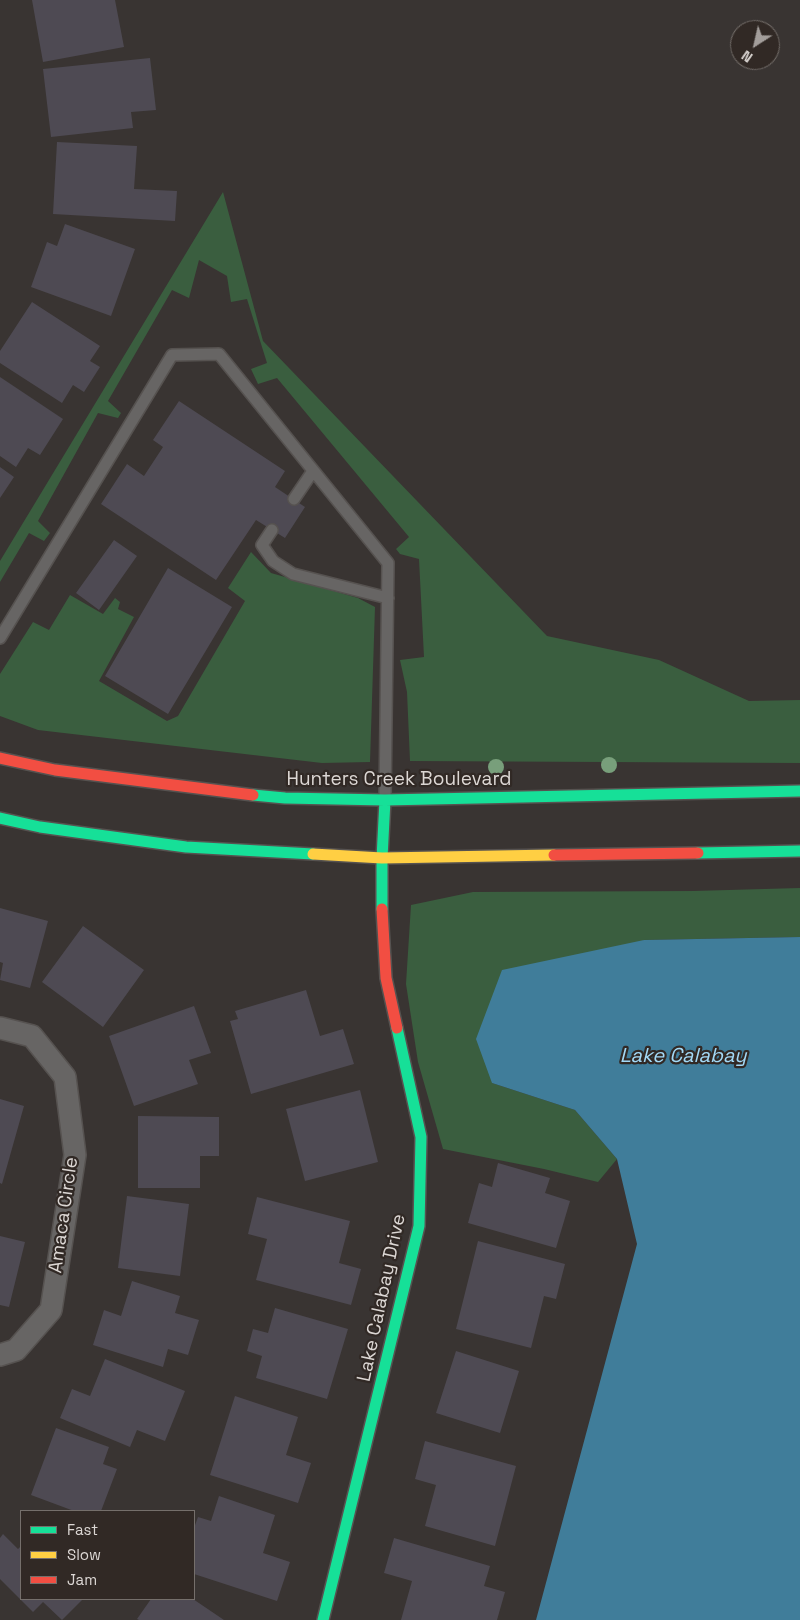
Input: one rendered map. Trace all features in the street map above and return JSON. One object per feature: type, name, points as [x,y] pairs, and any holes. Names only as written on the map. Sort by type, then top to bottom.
[{"type":"street","name":"Hunters Creek Boulevard","points":[[0,758],[55,770],[198,789],[286,798],[385,800],[800,791]]},
{"type":"street","name":"Lake Calabay Drive","points":[[323,1620],[419,1226],[421,1137],[386,978],[382,922],[382,858],[385,800]]},
{"type":"street","points":[[0,818],[40,827],[186,847],[382,858],[800,851]]},
{"type":"street","name":"Amaca Circle","points":[[0,1028],[32,1036],[65,1077],[75,1155],[50,1310],[16,1350],[0,1355]]},
{"type":"lane","points":[[0,638],[172,355],[219,354],[388,563],[385,800]]},
{"type":"lane","points":[[294,499],[313,470]]},
{"type":"lane","points":[[272,530],[262,545],[273,561],[293,574],[388,598]]},
{"type":"green space","points":[[223,192],[263,341],[547,636],[659,660],[749,701],[800,700],[800,763],[410,761],[407,692],[400,660],[424,657],[419,559],[400,554],[396,549],[409,537],[277,378],[258,384],[251,369],[267,363],[247,299],[231,302],[227,276],[199,260],[189,298],[172,290],[108,401],[121,413],[118,418],[98,413],[38,521],[50,533],[44,541],[29,533],[0,582],[0,561]]},
{"type":"green space","points":[[251,552],[271,573],[358,598],[375,607],[370,762],[322,763],[38,730],[0,716],[0,674],[33,622],[49,630],[70,595],[103,614],[115,598],[120,602],[118,609],[134,617],[99,681],[167,721],[178,716],[245,601],[228,588]]},
{"type":"green space","points":[[800,888],[800,937],[644,940],[492,1083],[575,1110],[617,1159],[598,1182],[443,1149],[418,1062],[406,984],[411,905],[473,892],[693,891]]},
{"type":"water","name":"Lake Calabay","points":[[800,937],[800,1620],[536,1620],[637,1244],[617,1159],[575,1110],[492,1083],[476,1039],[502,970],[644,940]]},
{"type":"building","points":[[32,0],[115,0],[124,47],[43,62]]},
{"type":"building","points":[[150,58],[156,110],[131,112],[133,128],[51,137],[43,69]]},
{"type":"building","points":[[57,142],[137,146],[134,189],[177,191],[175,221],[53,214]]},
{"type":"building","points":[[65,224],[135,249],[111,316],[31,287],[47,242],[57,246]]},
{"type":"building","points":[[32,302],[100,346],[90,361],[100,367],[84,392],[73,385],[62,403],[0,363],[0,351]]},
{"type":"building","points":[[0,377],[63,419],[40,455],[28,448],[16,467],[0,456]]},
{"type":"building","points":[[179,401],[285,471],[275,487],[305,507],[285,538],[256,520],[216,580],[101,504],[127,464],[144,476],[163,447],[153,440]]},
{"type":"building","points":[[0,467],[14,477],[0,498]]},
{"type":"building","points":[[114,540],[137,556],[99,610],[76,593]]},
{"type":"building","points":[[168,568],[232,607],[168,714],[105,676]]},
{"type":"building","points":[[0,908],[48,921],[30,988],[0,980],[3,963],[0,962]]},
{"type":"building","points":[[83,926],[144,970],[103,1027],[42,982]]},
{"type":"building","points":[[306,990],[320,1036],[343,1029],[354,1064],[251,1094],[230,1021],[238,1019],[235,1011]]},
{"type":"building","points":[[194,1006],[211,1053],[189,1060],[198,1084],[134,1106],[109,1036]]},
{"type":"building","points":[[360,1090],[378,1162],[305,1181],[286,1109]]},
{"type":"building","points":[[0,1099],[24,1106],[2,1184],[0,1183]]},
{"type":"building","points":[[138,1116],[219,1117],[219,1156],[200,1156],[200,1188],[138,1188]]},
{"type":"building","points":[[498,1163],[550,1178],[545,1193],[570,1201],[556,1248],[468,1223],[479,1183],[492,1187]]},
{"type":"building","points":[[127,1196],[189,1204],[180,1276],[118,1268]]},
{"type":"building","points":[[257,1197],[350,1221],[339,1263],[361,1269],[351,1305],[256,1280],[267,1239],[248,1234]]},
{"type":"building","points":[[0,1236],[25,1242],[9,1307],[0,1305]]},
{"type":"building","points":[[478,1241],[565,1264],[556,1299],[544,1296],[531,1348],[456,1329]]},
{"type":"building","points":[[132,1281],[180,1296],[175,1313],[199,1320],[188,1355],[168,1349],[163,1367],[93,1345],[104,1310],[121,1316]]},
{"type":"building","points":[[275,1308],[348,1329],[327,1399],[256,1378],[262,1356],[247,1351],[253,1329],[268,1333]]},
{"type":"building","points":[[456,1351],[519,1371],[500,1433],[436,1413]]},
{"type":"building","points":[[105,1359],[185,1391],[165,1441],[137,1430],[130,1447],[60,1418],[72,1389],[90,1396]]},
{"type":"building","points":[[235,1396],[298,1417],[286,1455],[311,1463],[298,1503],[210,1475]]},
{"type":"building","points":[[56,1428],[109,1447],[103,1464],[117,1469],[101,1510],[71,1510],[31,1495]]},
{"type":"building","points":[[425,1441],[516,1466],[495,1546],[425,1526],[436,1485],[415,1479]]},
{"type":"building","points":[[219,1496],[275,1515],[263,1553],[290,1562],[277,1601],[195,1574],[195,1525],[198,1517],[211,1521]]},
{"type":"building","points":[[3,1534],[18,1549],[20,1547],[20,1599],[0,1579],[0,1538]]},
{"type":"building","points":[[394,1538],[490,1566],[484,1586],[505,1592],[497,1620],[401,1620],[412,1581],[384,1573]]},
{"type":"building","points":[[21,1600],[82,1600],[62,1620],[43,1602],[33,1612]]},
{"type":"building","points":[[150,1600],[194,1600],[224,1620],[139,1620],[137,1619]]},
{"type":"traffic: fast","points":[[253,795],[285,798],[385,800],[800,791]]},
{"type":"traffic: fast","points":[[382,909],[385,800]]},
{"type":"traffic: fast","points":[[0,818],[40,827],[186,847],[313,854]]},
{"type":"traffic: fast","points":[[698,853],[800,851]]},
{"type":"traffic: fast","points":[[323,1620],[419,1226],[421,1137],[397,1028]]},
{"type":"traffic: slow","points":[[313,854],[382,858],[554,855]]},
{"type":"traffic: jam","points":[[0,758],[55,770],[253,795]]},
{"type":"traffic: jam","points":[[554,855],[698,853]]},
{"type":"traffic: jam","points":[[382,909],[386,978],[397,1028]]}]
